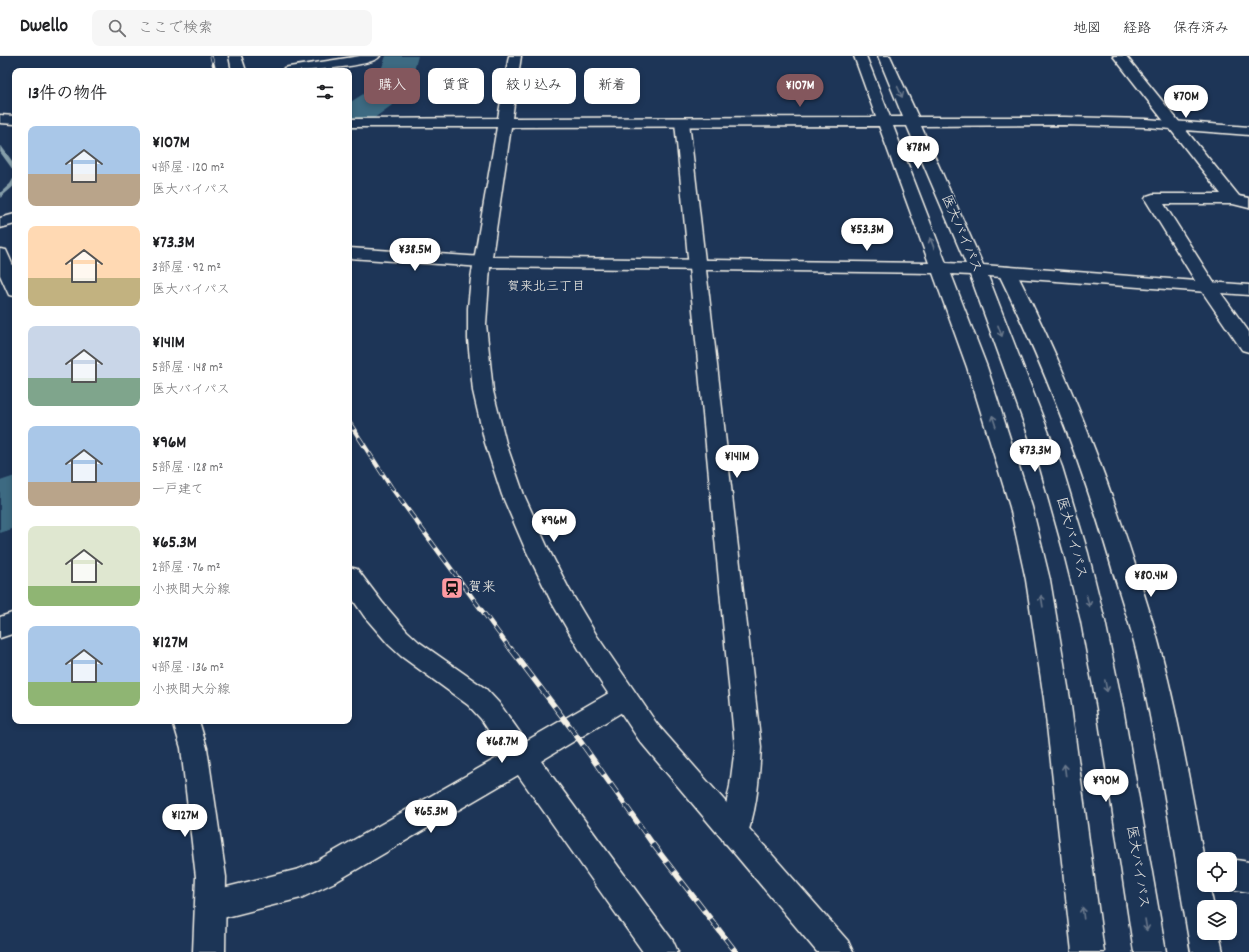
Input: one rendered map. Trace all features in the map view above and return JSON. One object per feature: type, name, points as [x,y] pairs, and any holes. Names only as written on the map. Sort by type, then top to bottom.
[{"type":"street","points":[[235,56],[238,68]]},
{"type":"street","points":[[308,68],[366,59],[374,56]]},
{"type":"street","points":[[515,56],[478,293],[477,339],[486,406],[497,448],[515,501],[557,589],[602,666],[623,698],[648,732],[836,952]]},
{"type":"street","name":"医大バイパス","points":[[860,56],[977,367],[1021,507],[1038,580],[1048,639],[1058,707],[1088,952]]},
{"type":"street","name":"医大バイパス","points":[[884,56],[976,270],[1051,467],[1076,553],[1098,648],[1124,791],[1150,952]]},
{"type":"street","points":[[1119,56],[1174,124],[1241,201]]},
{"type":"street","points":[[0,119],[12,120]]},
{"type":"street","points":[[352,123],[1064,121],[1174,124],[1249,131]]},
{"type":"street","points":[[682,122],[748,747],[744,786],[734,833]]},
{"type":"street","points":[[1241,201],[1153,199],[1208,287],[1249,346]]},
{"type":"street","points":[[0,223],[12,220]]},
{"type":"street","points":[[352,253],[483,262],[941,268],[1249,290]]},
{"type":"street","points":[[0,254],[12,284]]},
{"type":"street","points":[[1007,272],[1024,304],[1073,417],[1116,541],[1148,653],[1197,864]]},
{"type":"street","points":[[352,580],[373,609],[398,638],[410,649],[482,702],[490,711],[522,758],[662,952]]},
{"type":"street","points":[[0,628],[12,623]]},
{"type":"street","points":[[212,906],[300,883],[327,871],[623,698]]},
{"type":"street","points":[[187,724],[194,748],[200,786],[211,877],[212,906],[209,952]]},
{"type":"street","points":[[1237,875],[1249,877]]},
{"type":"street","points":[[1201,892],[1207,952]]},
{"type":"waterway","points":[[352,117],[380,98],[393,85],[402,56]]},
{"type":"waterway","points":[[0,148],[12,165]]},
{"type":"waterway","points":[[0,196],[12,185]]},
{"type":"waterway","points":[[0,512],[12,500]]},
{"type":"railway","points":[[211,56],[214,68]]},
{"type":"railway","points":[[352,427],[391,487],[511,650]]},
{"type":"railway","points":[[511,649],[571,728],[652,843],[736,952]]},
{"type":"place","name":"賀来","points":[[452,588]]},
{"type":"district","name":"賀来北三丁目","points":[[546,287]]}]
